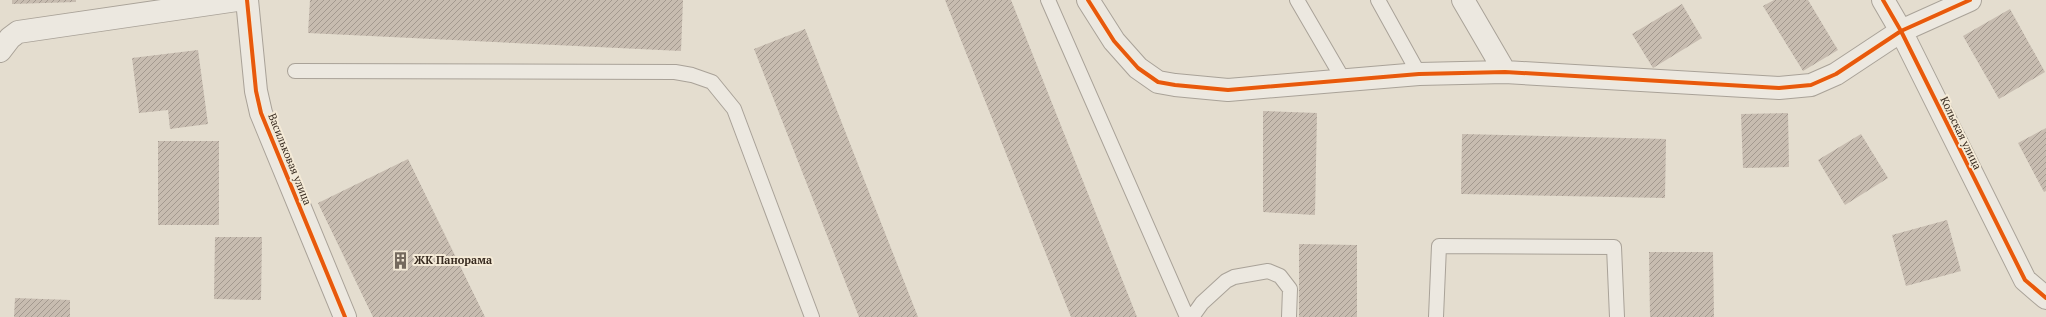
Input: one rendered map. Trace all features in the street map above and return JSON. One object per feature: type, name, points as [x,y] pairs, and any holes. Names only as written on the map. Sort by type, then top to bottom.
[{"type":"street","points":[[0,51],[10,38],[18,32],[237,0]]},
{"type":"street","name":"Васильковая улица","points":[[247,0],[256,91],[261,113],[345,317]]},
{"type":"street","points":[[1088,0],[1114,41],[1138,68],[1158,82],[1228,90],[1419,74],[1505,72],[1779,88],[1811,85],[1836,74],[1901,31],[1970,0]]},
{"type":"street","points":[[1463,0],[1505,72]]},
{"type":"street","name":"Кольская улица","points":[[1882,0],[1901,31],[2025,280],[2046,298]]},
{"type":"lane","points":[[1048,0],[1187,317]]},
{"type":"lane","points":[[1297,0],[1343,80]]},
{"type":"lane","points":[[1378,0],[1419,74]]},
{"type":"lane","points":[[295,71],[675,72],[692,75],[712,82],[734,109],[812,317]]},
{"type":"lane","points":[[1436,317],[1439,246],[1614,247],[1617,317]]},
{"type":"lane","points":[[1192,317],[1202,303],[1226,281],[1268,271],[1280,276],[1290,289],[1289,317]]},
{"type":"building","points":[[12,0],[76,0],[76,2],[12,4]]},
{"type":"building","points":[[310,0],[683,0],[681,51],[308,33]]},
{"type":"building","points":[[945,0],[1011,0],[1137,317],[1071,317]]},
{"type":"building","points":[[1774,0],[1808,0],[1838,50],[1803,71],[1763,6]]},
{"type":"building","points":[[1682,4],[1702,38],[1653,68],[1632,34]]},
{"type":"building","points":[[2010,9],[2045,72],[1999,99],[1963,36]]},
{"type":"building","points":[[805,29],[918,317],[859,317],[754,49]]},
{"type":"building","points":[[198,50],[208,124],[170,129],[168,110],[139,113],[132,58]]},
{"type":"building","points":[[1263,111],[1317,113],[1315,215],[1263,212]]},
{"type":"building","points":[[1788,113],[1789,167],[1743,168],[1741,114]]},
{"type":"building","points":[[2046,128],[2046,191],[2044,192],[2018,143]]},
{"type":"building","points":[[1462,134],[1666,139],[1665,198],[1461,194]]},
{"type":"building","points":[[1861,134],[1888,178],[1845,205],[1818,160]]},
{"type":"building","points":[[158,141],[219,141],[219,225],[158,225]]},
{"type":"building","name":"ЖК Панорама","points":[[408,159],[485,317],[373,317],[318,203]]},
{"type":"building","points":[[1947,220],[1961,271],[1906,286],[1892,235]]},
{"type":"building","points":[[215,237],[262,237],[261,300],[214,299]]},
{"type":"building","points":[[1299,244],[1357,245],[1357,317],[1299,317]]},
{"type":"building","points":[[1649,252],[1713,252],[1714,317],[1650,317]]},
{"type":"building","points":[[15,298],[70,300],[70,317],[14,317]]},
{"type":"cycle path","points":[[247,0],[256,91],[261,113],[345,317]]},
{"type":"cycle path","points":[[1088,0],[1114,41],[1138,68],[1158,82],[1228,90],[1419,74],[1505,72],[1779,88],[1811,85],[1836,74],[1901,31],[1970,0]]},
{"type":"cycle path","points":[[1883,0],[1901,31],[2025,280],[2046,298]]},
{"type":"place","name":"ЖК Панорама","points":[[401,260]]}]
